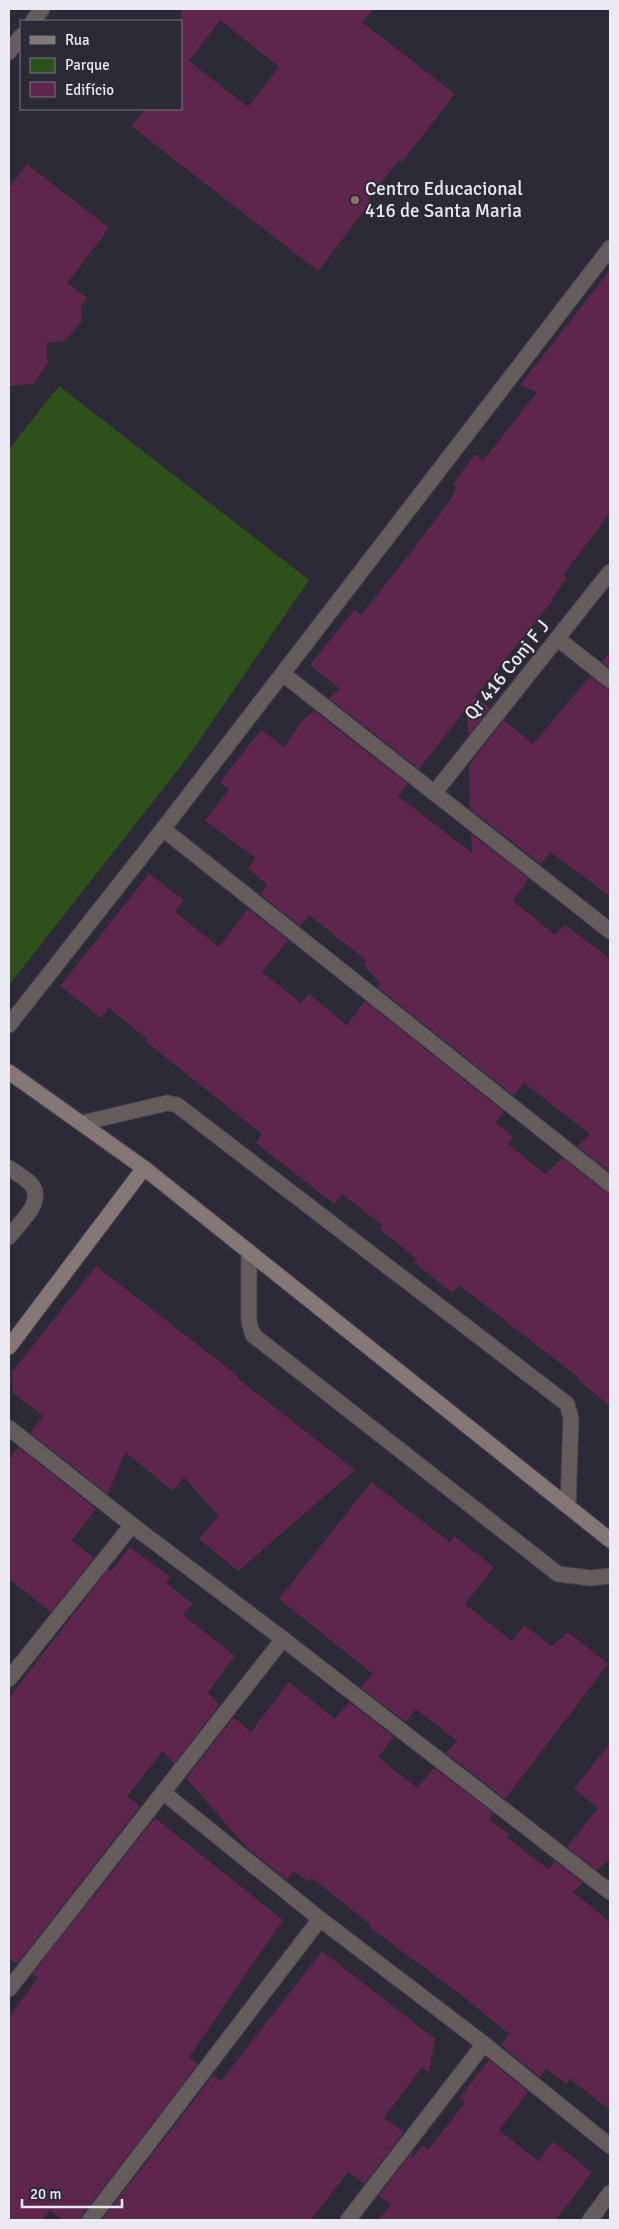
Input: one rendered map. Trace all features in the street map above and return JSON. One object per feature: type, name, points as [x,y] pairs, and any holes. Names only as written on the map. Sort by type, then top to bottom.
[{"type":"street","points":[[34,20],[42,9]]},
{"type":"street","points":[[9,52],[20,37]]},
{"type":"street","points":[[9,1025],[284,674],[610,248]]},
{"type":"street","name":"Qr 416 Conj F J","points":[[435,792],[610,572]]},
{"type":"street","points":[[558,639],[610,680]]},
{"type":"street","points":[[284,674],[610,930]]},
{"type":"street","points":[[163,829],[610,1184]]},
{"type":"street","points":[[9,1072],[144,1168],[610,1540]]},
{"type":"street","points":[[82,1123],[166,1102],[177,1105],[567,1404],[572,1418],[568,1506]]},
{"type":"street","points":[[9,1168],[31,1184],[36,1194],[36,1202],[9,1237]]},
{"type":"street","points":[[9,1346],[144,1168]]},
{"type":"street","points":[[249,1253],[249,1322],[253,1335],[558,1574],[575,1578],[610,1576]]},
{"type":"street","points":[[9,1428],[132,1525],[283,1639],[610,1892]]},
{"type":"street","points":[[9,1678],[132,1525]]},
{"type":"street","points":[[9,1989],[283,1639]]},
{"type":"street","points":[[164,1793],[320,1919],[484,2044],[610,2146]]},
{"type":"street","points":[[90,2220],[320,1919]]},
{"type":"street","points":[[348,2220],[484,2044]]},
{"type":"street","points":[[590,2220],[610,2193]]},
{"type":"green space","points":[[59,386],[309,580],[188,757],[9,985],[9,449]]},
{"type":"building","points":[[181,9],[373,9],[362,22],[455,94],[402,162],[399,160],[368,200],[371,202],[318,271],[131,126],[145,110],[182,110]],"holes":[[[220,20],[279,67],[248,107],[189,61]]]},
{"type":"building","points":[[27,164],[109,228],[67,283],[87,298],[81,307],[82,321],[65,341],[46,343],[48,363],[33,384],[9,386],[9,188]]},
{"type":"building","points":[[610,270],[610,513],[563,575],[567,578],[553,600],[475,697],[490,708],[468,736],[467,708],[419,769],[329,698],[340,689],[310,665],[355,609],[361,615],[411,552],[454,495],[452,494],[457,487],[453,484],[475,454],[483,461],[537,392],[520,385]]},
{"type":"building","points":[[610,652],[610,668],[602,662]]},
{"type":"building","points":[[590,676],[604,687],[610,689],[610,896],[550,852],[541,864],[470,809],[469,765],[504,720],[533,744]]},
{"type":"building","points":[[314,711],[408,784],[398,796],[472,853],[471,834],[529,879],[513,901],[555,935],[565,925],[610,959],[610,1172],[577,1146],[590,1134],[524,1083],[514,1096],[377,987],[380,983],[363,964],[367,961],[309,915],[300,926],[260,894],[267,885],[248,868],[256,858],[205,821],[229,789],[220,782],[261,730],[284,747],[302,721]]},
{"type":"building","points":[[149,874],[184,900],[175,912],[219,947],[248,909],[288,940],[262,972],[301,1003],[309,994],[347,1025],[365,1001],[504,1112],[496,1123],[513,1137],[508,1144],[545,1174],[563,1158],[604,1191],[610,1193],[610,1406],[577,1379],[578,1377],[459,1285],[452,1293],[414,1262],[417,1259],[379,1229],[382,1225],[342,1194],[334,1204],[256,1143],[262,1134],[145,1041],[147,1039],[109,1008],[101,1018],[60,986]]},
{"type":"building","points":[[96,1266],[355,1470],[238,1571],[199,1539],[218,1516],[184,1477],[173,1491],[125,1452],[108,1494],[30,1433],[43,1416],[13,1393],[12,1372]]},
{"type":"building","points":[[18,1447],[96,1509],[72,1540],[94,1558],[51,1612],[9,1579],[9,1460]]},
{"type":"building","points":[[371,1482],[450,1542],[454,1536],[494,1567],[465,1604],[512,1641],[524,1625],[552,1646],[568,1632],[608,1664],[505,1799],[446,1753],[457,1741],[416,1709],[406,1722],[361,1688],[373,1674],[279,1599]]},
{"type":"building","points":[[130,1547],[170,1577],[166,1583],[193,1604],[183,1615],[235,1656],[207,1693],[220,1704],[174,1764],[163,1751],[127,1796],[140,1806],[17,1964],[9,1958],[9,1698],[108,1569],[111,1571]]},
{"type":"building","points":[[289,1682],[335,1719],[349,1702],[394,1737],[378,1757],[417,1788],[434,1768],[493,1813],[489,1819],[509,1834],[506,1837],[548,1869],[555,1861],[583,1883],[573,1892],[610,1922],[610,2110],[570,2079],[566,2084],[546,2069],[540,2077],[501,2045],[509,2034],[460,1994],[369,1927],[371,1925],[312,1878],[309,1882],[294,1871],[287,1880],[247,1848],[186,1778],[234,1717],[251,1732]]},
{"type":"building","points":[[610,1743],[610,1859],[597,1870],[567,1847],[598,1808],[574,1789]]},
{"type":"building","points":[[155,1818],[283,1920],[189,2057],[198,2064],[83,2214],[81,2220],[64,2220],[50,2211],[42,2220],[9,2220],[9,2017],[38,1978],[32,1974]]},
{"type":"building","points":[[322,1951],[435,2039],[429,2073],[422,2067],[384,2118],[404,2132],[364,2184],[348,2172],[311,2220],[102,2220],[213,2075],[221,2081]]},
{"type":"building","points":[[489,2060],[528,2092],[499,2130],[538,2161],[553,2142],[592,2172],[556,2220],[378,2220],[391,2205],[379,2195],[413,2151],[412,2159],[422,2146],[428,2150],[465,2103],[459,2098]]},
{"type":"place","name":"Centro Educacional 416 de Santa Maria","points":[[355,200]]}]
